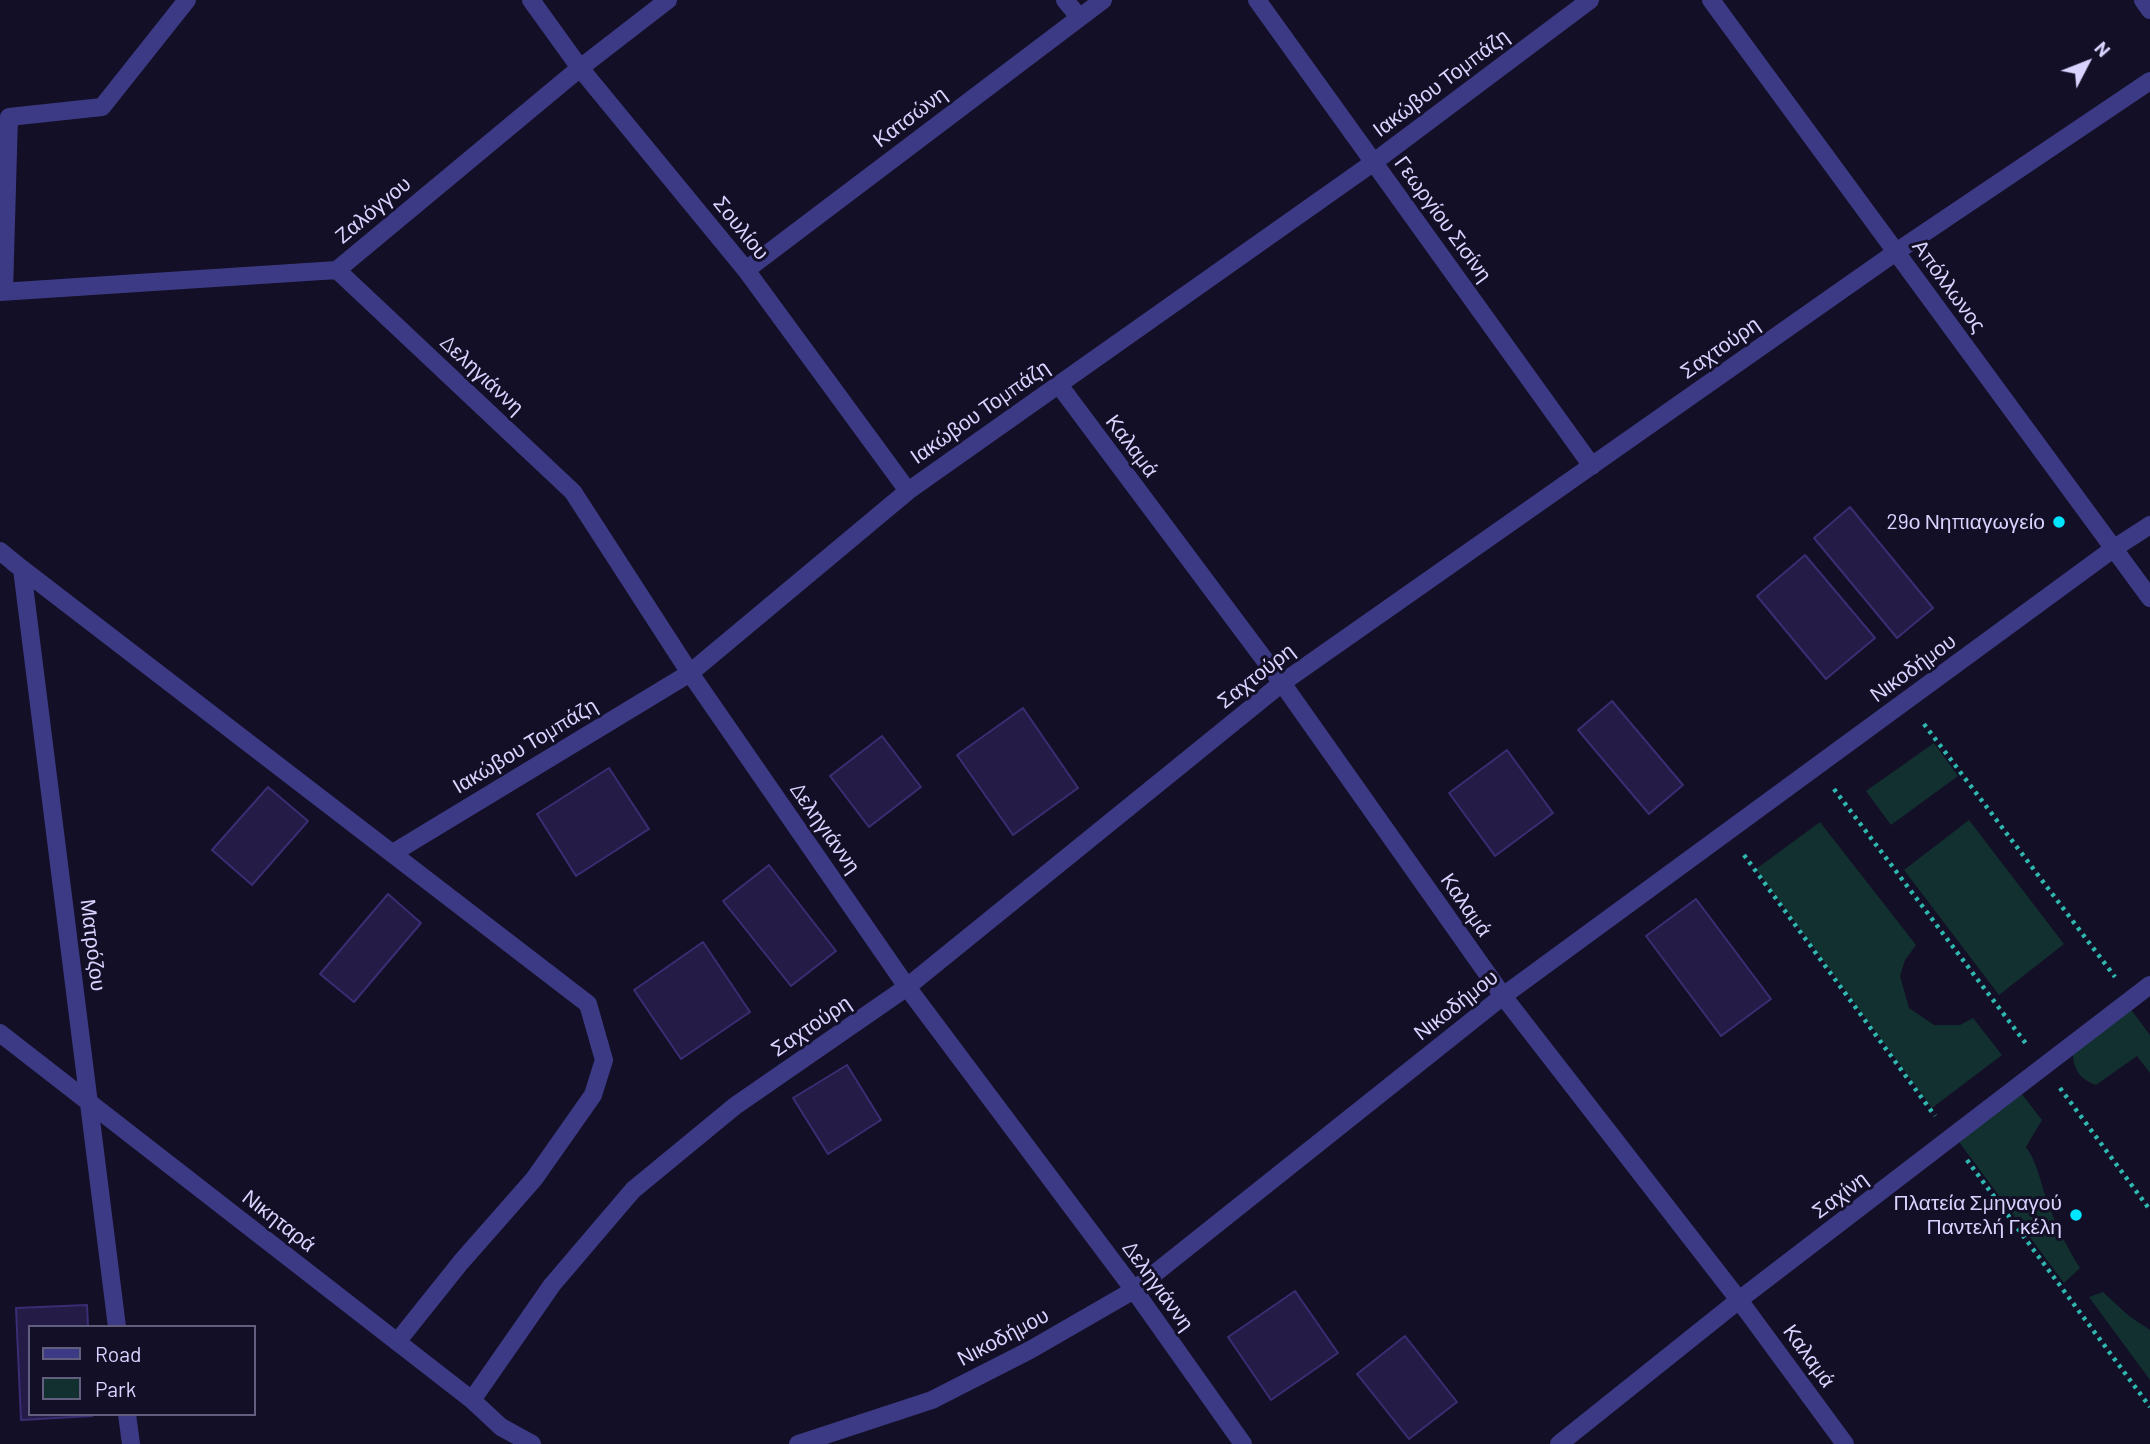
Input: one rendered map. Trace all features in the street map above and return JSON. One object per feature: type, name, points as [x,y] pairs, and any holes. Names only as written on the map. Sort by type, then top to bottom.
[{"type":"street","points":[[2,291],[9,117],[102,107],[187,0]]},
{"type":"street","name":"Σουλίου","points":[[531,0],[580,68],[746,270],[908,491]]},
{"type":"street","name":"Ζαλόγγου","points":[[2,291],[337,270],[580,68],[668,0]]},
{"type":"street","points":[[1065,0],[1079,17]]},
{"type":"street","name":"Κατσώνη","points":[[746,270],[1103,0]]},
{"type":"street","name":"Γεωργίου Σισίνη","points":[[1257,0],[1592,466]]},
{"type":"street","name":"Ιακώβου Τομπάζη","points":[[393,853],[690,673],[908,491],[1374,162],[1590,0]]},
{"type":"street","name":"Απόλλωνος","points":[[1711,0],[2150,598]]},
{"type":"street","points":[[2143,0],[2150,10]]},
{"type":"street","name":"Σαχτούρη","points":[[472,1401],[552,1284],[633,1190],[735,1106],[907,988],[1282,683],[1896,252],[2150,81]]},
{"type":"street","name":"Δεληγιάννη","points":[[337,270],[573,492],[690,673],[907,988],[1134,1290],[1243,1444]]},
{"type":"street","name":"Καλαμά","points":[[1059,385],[1282,683],[1503,996],[1739,1300],[1845,1444]]},
{"type":"street","name":"Νικοδήμου","points":[[798,1444],[932,1400],[1030,1350],[1134,1290],[1503,996],[2113,549],[2150,525]]},
{"type":"street","points":[[12,560],[588,1003],[604,1060],[593,1095],[534,1179],[461,1262],[397,1342]]},
{"type":"street","name":"Ματρόζου","points":[[12,560],[90,1103],[117,1325]]},
{"type":"street","name":"Σαχίνη","points":[[1559,1444],[1739,1300],[2139,992]]},
{"type":"street","name":"Νικηταρά","points":[[0,1032],[472,1401],[501,1427],[532,1444]]},
{"type":"street","points":[[127,1416],[131,1444]]},
{"type":"path","points":[[1908,701],[2139,992]]},
{"type":"path","points":[[1817,766],[2150,1210]]},
{"type":"green space","points":[[1934,743],[1958,776],[1891,825],[1866,791]]},
{"type":"green space","points":[[1969,820],[2064,944],[1999,995],[1904,870]]},
{"type":"green space","points":[[1820,822],[1916,945],[1905,960],[1900,976],[1909,1008],[1934,1025],[1960,1025],[1973,1018],[2002,1055],[1932,1108],[1756,869]]},
{"type":"green space","points":[[2129,1007],[2150,1035],[2150,1073],[2137,1056],[2096,1085],[2084,1079],[2077,1070],[2073,1047]]},
{"type":"green space","points":[[2018,1089],[2042,1120],[2026,1147],[2036,1165],[2057,1225],[2080,1268],[2064,1283],[1956,1138]]},
{"type":"green space","points":[[2103,1292],[2129,1316],[2150,1330],[2150,1380],[2089,1297]]},
{"type":"building","points":[[1850,507],[1933,608],[1897,638],[1814,538]]},
{"type":"building","points":[[1805,555],[1875,638],[1826,679],[1757,596]]},
{"type":"building","points":[[1612,701],[1683,785],[1649,814],[1578,730]]},
{"type":"building","points":[[1023,708],[1078,788],[1013,835],[957,755]]},
{"type":"building","points":[[882,736],[921,787],[869,827],[830,776]]},
{"type":"building","points":[[1507,750],[1553,813],[1495,856],[1449,793]]},
{"type":"building","points":[[609,768],[649,829],[576,876],[537,814]]},
{"type":"building","points":[[268,787],[308,821],[252,885],[212,850]]},
{"type":"building","points":[[769,865],[836,951],[791,986],[723,901]]},
{"type":"building","points":[[388,894],[421,923],[354,1002],[320,974]]},
{"type":"building","points":[[1696,899],[1771,999],[1721,1036],[1646,936]]},
{"type":"building","points":[[703,942],[750,1012],[681,1059],[634,990]]},
{"type":"building","points":[[847,1065],[881,1120],[828,1154],[793,1098]]},
{"type":"building","points":[[1295,1291],[1338,1353],[1271,1400],[1228,1337]]},
{"type":"building","points":[[87,1305],[88,1325],[28,1325],[28,1416],[92,1416],[21,1420],[16,1308]]},
{"type":"building","points":[[1405,1336],[1457,1402],[1409,1439],[1357,1374]]},
{"type":"place","name":"29ο Νηπιαγωγείο","points":[[2059,522]]},
{"type":"place","name":"Πλατεία Σμηναγού Παντελή Γκέλη","points":[[2076,1215]]}]
